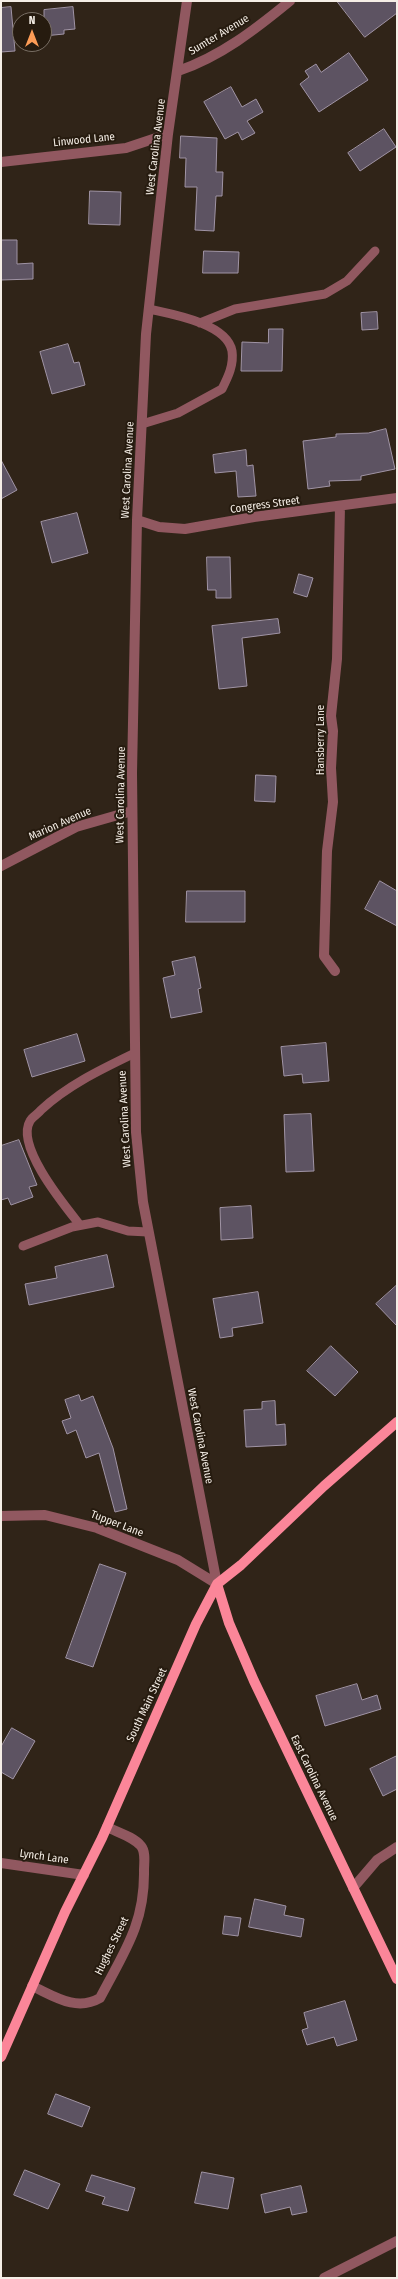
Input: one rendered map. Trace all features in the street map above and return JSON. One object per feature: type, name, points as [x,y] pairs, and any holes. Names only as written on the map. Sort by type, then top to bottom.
[{"type":"main road","name":"South Main Street","points":[[1,2057],[32,1986],[106,1827],[196,1624],[217,1584],[241,1565],[324,1486],[397,1422]]},
{"type":"main road","name":"East Carolina Avenue","points":[[217,1584],[229,1623],[254,1681],[397,1979]]},
{"type":"street","name":"West Carolina Avenue","points":[[187,1],[168,134],[149,309],[137,520],[132,811],[136,1132],[143,1202],[148,1232],[217,1584]]},
{"type":"street","name":"Sumter Avenue","points":[[178,71],[196,65],[239,40],[290,1]]},
{"type":"street","name":"Linwood Lane","points":[[1,162],[126,148],[168,134]]},
{"type":"street","name":"Congress Street","points":[[137,520],[159,527],[185,529],[254,517],[397,498]]},
{"type":"street","name":"Hansberry Lane","points":[[335,971],[324,956],[327,851],[333,802],[331,768],[333,732],[331,716],[337,659],[340,506]]},
{"type":"street","name":"Marion Avenue","points":[[1,866],[76,827],[132,811]]},
{"type":"street","name":"Tupper Lane","points":[[1,1516],[45,1515],[97,1528],[178,1560],[217,1584]]},
{"type":"street","name":"Hughes Street","points":[[32,1986],[64,2001],[83,2005],[90,2004],[100,1998],[136,1929],[141,1914],[144,1891],[144,1854],[142,1846],[131,1838],[106,1827]]},
{"type":"street","points":[[353,1888],[377,1860],[397,1847]]},
{"type":"street","name":"Lynch Lane","points":[[1,1863],[84,1875]]},
{"type":"street","points":[[324,2278],[397,2241]]},
{"type":"lane","points":[[200,323],[235,309],[324,294],[347,281],[375,251]]},
{"type":"lane","points":[[142,424],[178,413],[222,390],[232,362],[232,349],[224,337],[208,325],[182,316],[149,309]]},
{"type":"lane","points":[[80,1225],[52,1190],[29,1145],[27,1131],[30,1121],[52,1100],[83,1079],[135,1053]]},
{"type":"lane","points":[[23,1246],[80,1225],[98,1222],[128,1231],[148,1232]]},
{"type":"building","points":[[337,1],[397,1],[397,13],[365,37]]},
{"type":"building","points":[[11,7],[12,51],[1,52],[1,8]]},
{"type":"building","points":[[73,7],[75,29],[64,30],[64,34],[52,35],[52,12],[44,12],[44,10]]},
{"type":"building","points":[[349,53],[368,80],[319,112],[300,84],[309,77],[305,71],[316,64],[321,72]]},
{"type":"building","points":[[231,87],[242,107],[256,99],[263,112],[247,121],[255,133],[242,140],[238,132],[225,139],[204,102]]},
{"type":"building","points":[[384,129],[396,147],[360,171],[348,153]]},
{"type":"building","points":[[181,136],[217,138],[216,172],[223,172],[222,196],[216,196],[214,231],[195,230],[197,187],[185,187],[186,158],[180,158]]},
{"type":"building","points":[[90,191],[121,192],[120,225],[89,224]]},
{"type":"building","points":[[1,240],[17,240],[17,264],[33,263],[33,279],[1,280]]},
{"type":"building","points":[[204,251],[239,252],[238,273],[203,273]]},
{"type":"building","points":[[377,312],[378,329],[362,330],[361,313]]},
{"type":"building","points":[[269,329],[283,329],[282,371],[241,371],[242,342],[268,343]]},
{"type":"building","points":[[68,344],[74,363],[79,362],[85,385],[52,394],[40,352]]},
{"type":"building","points":[[386,429],[395,469],[361,476],[361,480],[329,481],[330,486],[308,489],[303,441],[336,437],[336,434],[368,433]]},
{"type":"building","points":[[246,450],[247,466],[253,465],[256,496],[238,497],[236,471],[215,473],[213,455]]},
{"type":"building","points":[[1,460],[17,490],[1,499]]},
{"type":"building","points":[[77,513],[88,553],[52,563],[41,522]]},
{"type":"building","points":[[207,557],[230,557],[231,598],[216,598],[216,590],[208,590]]},
{"type":"building","points":[[299,574],[313,578],[307,597],[294,593]]},
{"type":"building","points":[[278,619],[280,633],[242,638],[247,686],[219,689],[212,626]]},
{"type":"building","points":[[256,775],[276,776],[275,802],[255,801]]},
{"type":"building","points":[[380,881],[397,891],[397,926],[365,909]]},
{"type":"building","points":[[187,891],[245,891],[245,922],[186,922]]},
{"type":"building","points":[[195,957],[201,988],[198,989],[202,1012],[171,1018],[163,978],[175,975],[172,962]]},
{"type":"building","points":[[77,1034],[85,1061],[32,1077],[24,1050]]},
{"type":"building","points":[[326,1043],[329,1081],[303,1083],[302,1074],[284,1076],[281,1047]]},
{"type":"building","points":[[311,1114],[314,1171],[286,1172],[284,1115]]},
{"type":"building","points":[[19,1140],[37,1185],[29,1187],[33,1197],[11,1205],[8,1198],[1,1200],[1,1146]]},
{"type":"building","points":[[251,1206],[253,1238],[221,1240],[220,1208]]},
{"type":"building","points":[[107,1255],[114,1287],[29,1305],[25,1284],[57,1278],[55,1267]]},
{"type":"building","points":[[397,1285],[397,1326],[376,1304]]},
{"type":"building","points":[[258,1292],[263,1323],[232,1328],[233,1336],[220,1338],[213,1299]]},
{"type":"building","points":[[331,1346],[358,1372],[335,1396],[307,1371]]},
{"type":"building","points":[[79,1395],[81,1401],[93,1396],[113,1448],[127,1509],[115,1512],[99,1453],[86,1458],[76,1430],[67,1434],[62,1421],[71,1418],[65,1400]]},
{"type":"building","points":[[275,1401],[276,1425],[285,1424],[286,1445],[246,1447],[244,1410],[262,1409],[262,1402]]},
{"type":"building","points":[[100,1564],[126,1573],[93,1667],[66,1658]]},
{"type":"building","points":[[357,1684],[362,1700],[377,1695],[381,1709],[325,1726],[316,1696]]},
{"type":"building","points":[[12,1728],[35,1741],[13,1779],[1,1772],[1,1747]]},
{"type":"building","points":[[397,1756],[397,1789],[383,1796],[370,1769]]},
{"type":"building","points":[[255,1899],[286,1906],[284,1915],[304,1919],[301,1937],[249,1927]]},
{"type":"building","points":[[225,1916],[241,1918],[238,1936],[223,1934]]},
{"type":"building","points":[[345,2001],[357,2040],[337,2046],[334,2037],[307,2045],[302,2030],[308,2028],[304,2013]]},
{"type":"building","points":[[56,2094],[90,2107],[82,2127],[48,2114]]},
{"type":"building","points":[[25,2170],[60,2184],[48,2209],[14,2195]]},
{"type":"building","points":[[202,2172],[234,2178],[228,2209],[195,2203]]},
{"type":"building","points":[[92,2175],[135,2188],[128,2211],[102,2204],[105,2197],[86,2191]]},
{"type":"building","points":[[301,2186],[307,2212],[292,2215],[290,2207],[265,2213],[261,2195]]}]
